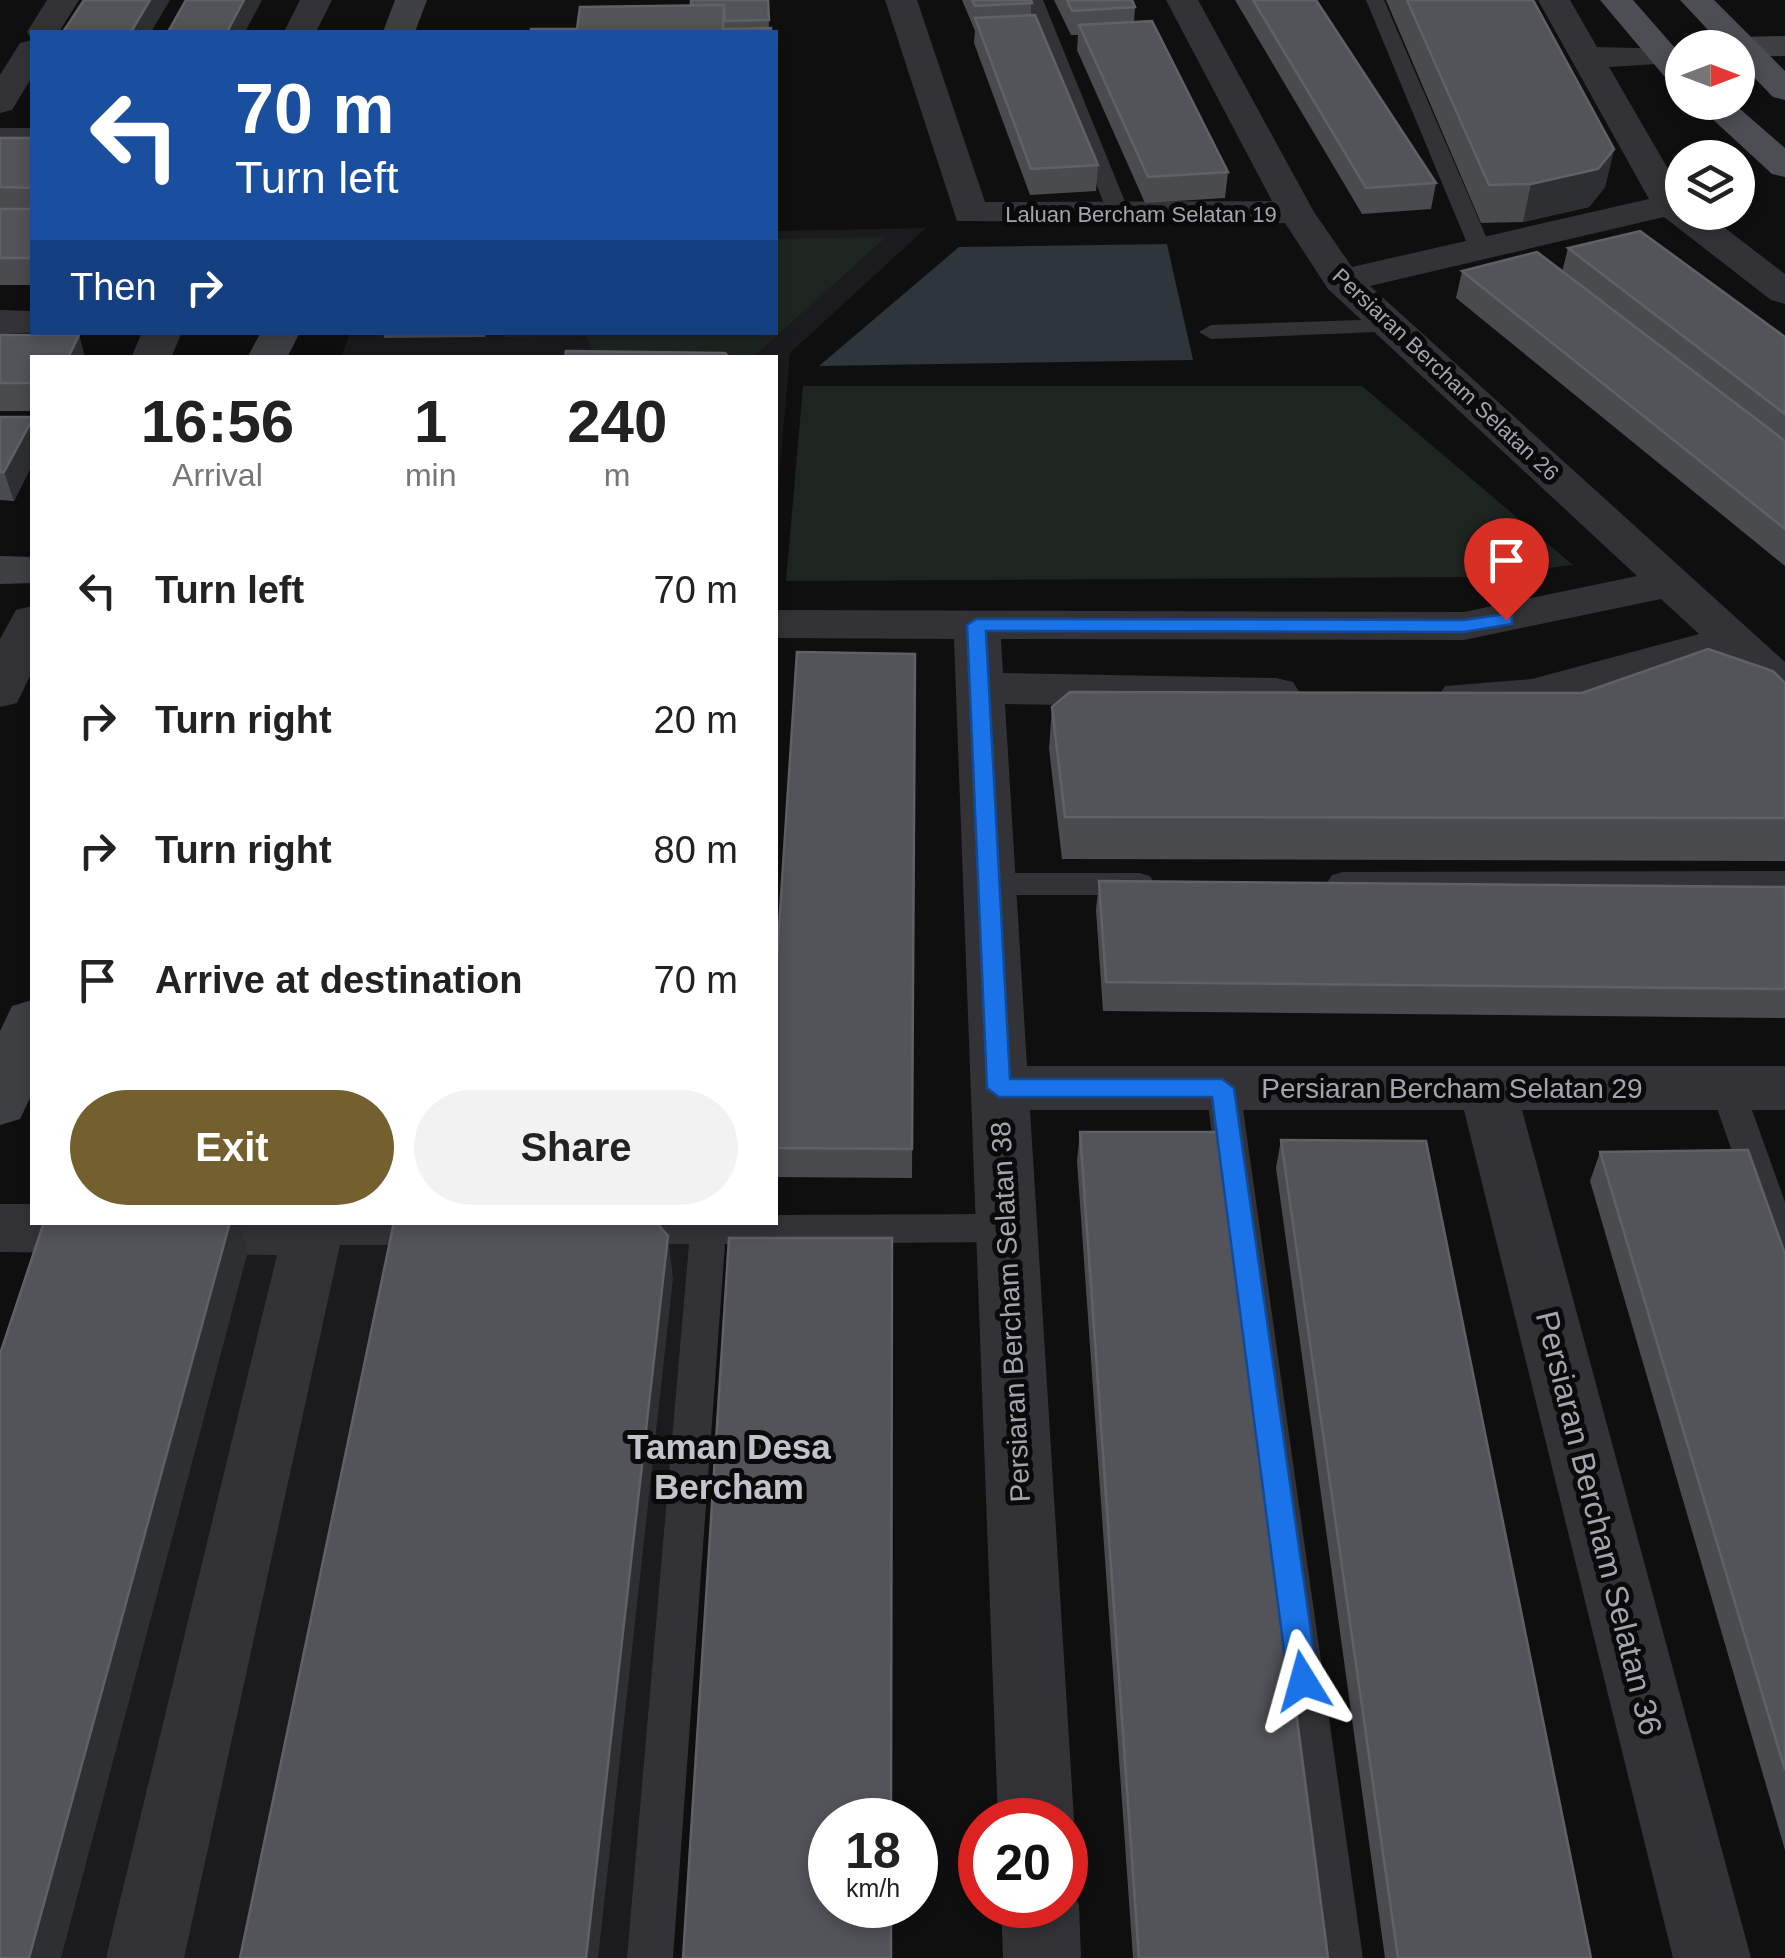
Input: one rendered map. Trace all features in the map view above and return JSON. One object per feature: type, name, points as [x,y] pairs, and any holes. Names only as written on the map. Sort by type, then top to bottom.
[{"type":"main road","points":[[1616,0],[1665,58]]},
{"type":"main road","points":[[1652,0],[1679,30]]},
{"type":"main road","points":[[1696,0],[1759,66],[1785,130]]},
{"type":"main road","points":[[1732,120],[1785,166]]},
{"type":"street","points":[[44,30],[63,0]]},
{"type":"street","points":[[301,30],[316,0]]},
{"type":"street","points":[[400,30],[411,0]]},
{"type":"street","name":"Laluan Bercham Selatan 19","points":[[901,0],[970,213],[1296,212]]},
{"type":"street","name":"Persiaran Bercham Selatan 26","points":[[1182,0],[1296,212],[1342,281],[1785,688]]},
{"type":"street","points":[[1554,0],[1665,194]]},
{"type":"street","points":[[0,103],[30,53]]},
{"type":"street","points":[[1588,57],[1665,65]]},
{"type":"street","points":[[0,138],[30,138]]},
{"type":"street","points":[[1342,281],[1665,206]]},
{"type":"street","points":[[1704,230],[1785,292]]},
{"type":"street","points":[[0,322],[30,322]]},
{"type":"street","points":[[0,570],[30,570]]},
{"type":"street","points":[[778,624],[1464,626],[1670,583]]},
{"type":"street","points":[[0,692],[30,624]]},
{"type":"street","name":"Persiaran Bercham Selatan 38","points":[[976,625],[1035,1798]]},
{"type":"street","points":[[1415,696],[1532,694],[1732,640]]},
{"type":"street","points":[[979,688],[1316,694]]},
{"type":"street","points":[[0,1102],[30,1026]]},
{"type":"street","name":"Persiaran Bercham Selatan 29","points":[[999,1088],[1785,1088]]},
{"type":"street","name":"Persiaran Bercham Selatan 36","points":[[1487,1088],[1712,1958]]},
{"type":"street","points":[[0,1228],[314,1227],[144,1958]]},
{"type":"street","points":[[1041,1928],[1042,1958]]},
{"type":"lane","points":[[1034,0],[1119,214]]},
{"type":"lane","points":[[1374,0],[1480,248]]},
{"type":"lane","points":[[1211,332],[1392,326]]},
{"type":"lane","points":[[1307,884],[1785,882]]},
{"type":"lane","points":[[989,884],[1168,884]]},
{"type":"lane","points":[[1222,1088],[1340,1958]]},
{"type":"lane","points":[[1727,1088],[1785,1252]]},
{"type":"lane","points":[[590,1230],[708,1226],[1006,1228]]},
{"type":"lane","points":[[650,1958],[708,1226]]},
{"type":"lane","points":[[314,1227],[471,1231]]},
{"type":"shaded area","points":[[926,228],[790,353],[778,489],[778,355],[342,355],[349,335],[778,335],[778,231]]},
{"type":"shaded area","points":[[886,237],[778,334],[778,239]]},
{"type":"shaded area","points":[[1167,244],[1193,360],[819,366],[959,247]]},
{"type":"shaded area","points":[[504,335],[777,335],[755,355],[593,355],[587,336]]},
{"type":"shaded area","points":[[803,386],[1362,386],[1573,565],[1469,577],[786,581]]},
{"type":"shaded area","points":[[47,1225],[712,1225],[647,1958],[0,1958]]},
{"type":"building","points":[[84,0],[150,0],[132,30],[64,30]]},
{"type":"building","points":[[186,0],[244,0],[228,30],[169,30]]},
{"type":"building","points":[[691,0],[768,0],[769,20],[725,21],[724,5],[691,5]]},
{"type":"building","points":[[972,0],[1031,0],[1032,3],[975,6]]},
{"type":"building","points":[[1067,0],[1132,0],[1135,7],[1072,11]]},
{"type":"building","points":[[1253,0],[1316,0],[1436,183],[1366,188]]},
{"type":"building","points":[[1407,0],[1533,0],[1614,149],[1598,169],[1531,184],[1489,185]]},
{"type":"building","points":[[724,5],[723,29],[771,30],[531,30],[577,29],[580,7]]},
{"type":"building","points":[[1035,15],[1098,165],[1031,169],[975,18]]},
{"type":"building","points":[[1152,21],[1228,172],[1148,177],[1079,25]]},
{"type":"building","points":[[0,138],[30,138],[30,188],[0,187]]},
{"type":"building","points":[[0,209],[30,209],[30,258],[0,258]]},
{"type":"building","points":[[1640,231],[1785,337],[1785,414],[1568,248]]},
{"type":"building","points":[[1537,252],[1785,441],[1785,529],[1462,271]]},
{"type":"building","points":[[0,335],[79,335],[69,355],[30,355],[30,383],[0,383]]},
{"type":"building","points":[[566,351],[727,355],[565,355]]},
{"type":"building","points":[[0,417],[30,417],[4,472],[0,472]]},
{"type":"building","points":[[1708,649],[1773,671],[1785,683],[1785,818],[1065,817],[1052,707],[1070,692],[1582,693]]},
{"type":"building","points":[[797,652],[915,654],[912,1149],[778,1148],[778,942]]},
{"type":"building","points":[[1099,881],[1785,887],[1785,989],[1106,982]]},
{"type":"building","points":[[1080,1132],[1221,1132],[1328,1958],[1139,1958]]},
{"type":"building","points":[[1281,1140],[1426,1141],[1591,1958],[1398,1958]]},
{"type":"building","points":[[1748,1150],[1785,1254],[1785,1770],[1600,1152]]},
{"type":"building","points":[[43,1225],[229,1225],[29,1958],[0,1958],[0,1354]]},
{"type":"building","points":[[393,1225],[659,1225],[668,1236],[586,1958],[240,1958]]},
{"type":"building","points":[[729,1238],[892,1238],[891,1798],[808,1798],[808,1928],[891,1928],[891,1958],[683,1958]]},
{"type":"district","name":"Taman Desa Bercham","points":[[729,1467]]},
{"type":"route","points":[[1303,1681],[1222,1088],[999,1088],[976,625],[1464,626],[1506,620]]}]
